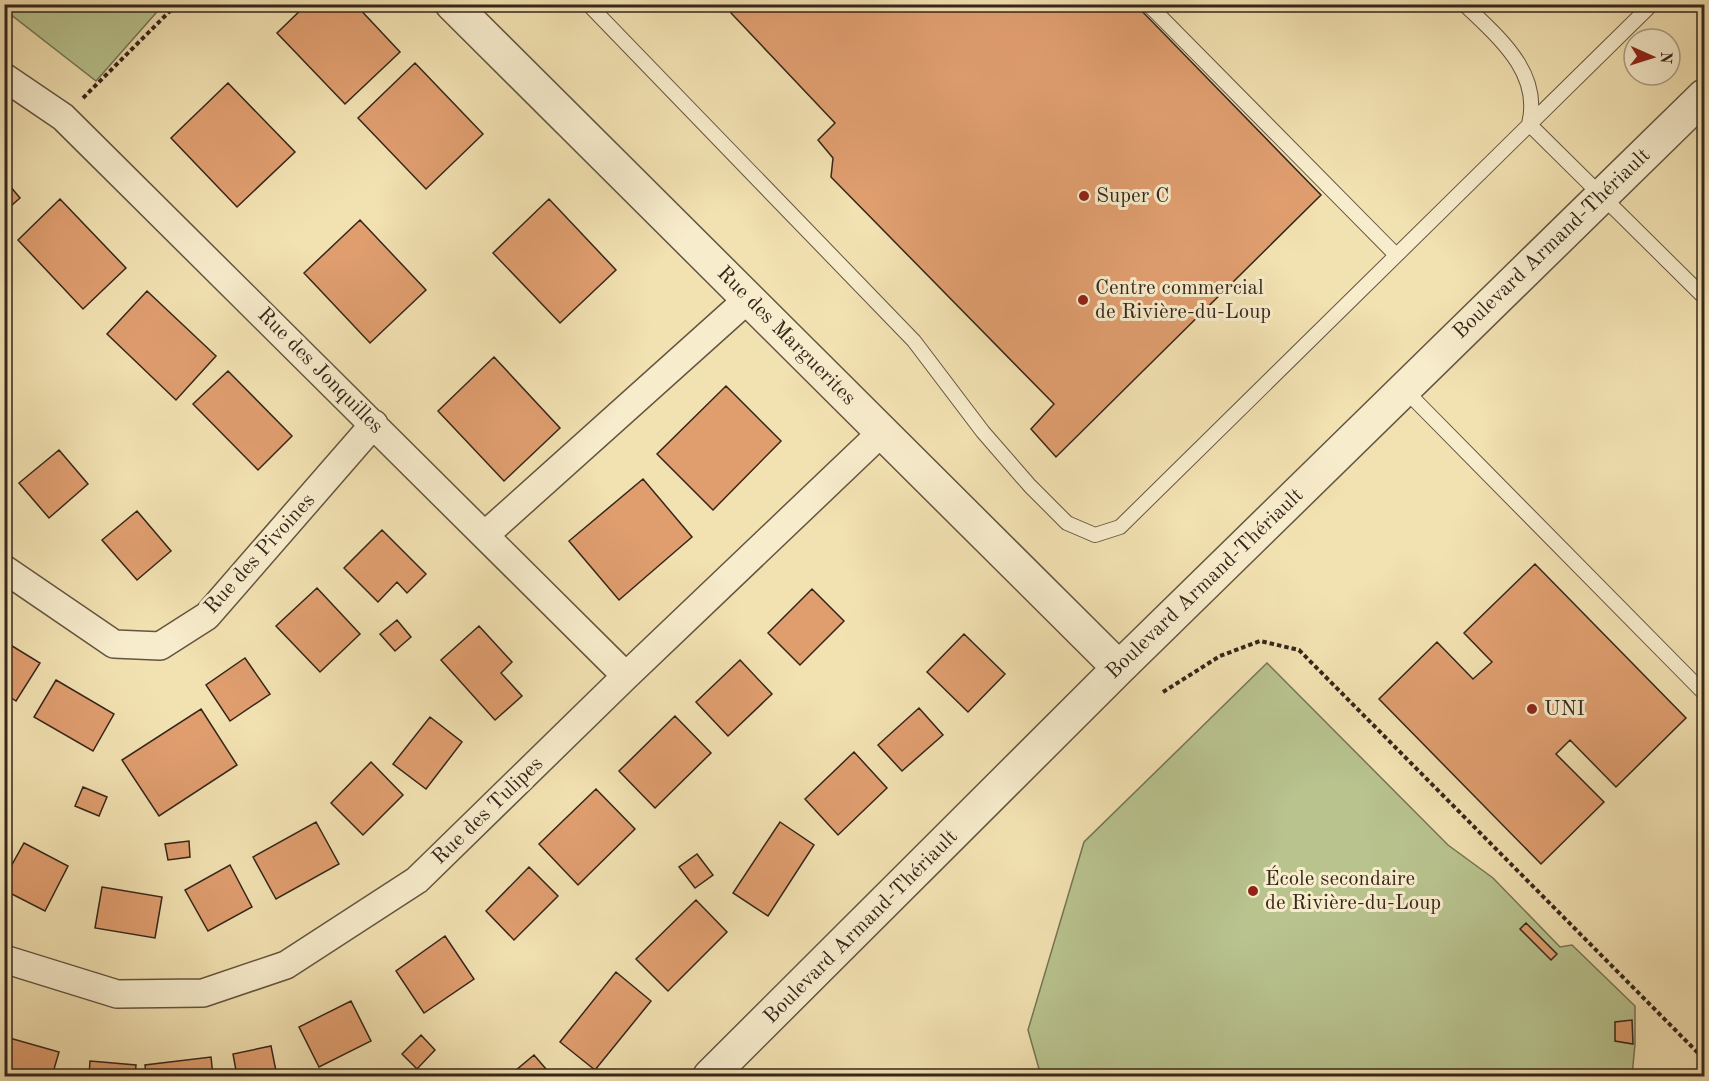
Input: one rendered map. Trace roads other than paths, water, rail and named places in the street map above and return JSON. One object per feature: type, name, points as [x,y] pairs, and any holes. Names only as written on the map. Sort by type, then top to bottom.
[{"type":"street","name":"Rue des Marguerites","points":[[452,4],[1119,668]]},
{"type":"street","name":"Rue des Jonquilles","points":[[4,77],[63,117],[626,676]]},
{"type":"street","name":"Boulevard Armand-Thériault","points":[[711,1077],[1119,668],[1704,96]]},
{"type":"street","points":[[485,535],[748,299]]},
{"type":"street","name":"Rue des Pivoines","points":[[4,569],[114,644],[160,646],[207,616],[374,424]]},
{"type":"street","name":"Rue des Tulipes","points":[[4,959],[117,994],[203,993],[286,965],[417,880],[626,676],[882,432]]},
{"type":"lane","points":[[588,4],[914,341],[983,432],[1030,486],[1067,524],[1095,535],[1120,527],[1652,4]]},
{"type":"lane","points":[[1148,4],[1396,255]]},
{"type":"lane","points":[[1464,4],[1513,54],[1528,83],[1533,109],[1529,124]]},
{"type":"lane","points":[[1529,124],[1704,297]]},
{"type":"lane","points":[[1403,388],[1704,693]]},
{"type":"place","name":"Super C","points":[[1084,196]]},
{"type":"place","name":"Centre commercial de Rivière-du-Loup","points":[[1083,300]]},
{"type":"place","name":"UNI","points":[[1532,709]]},
{"type":"place","name":"École secondaire de Rivière-du-Loup","points":[[1253,891]]}]
